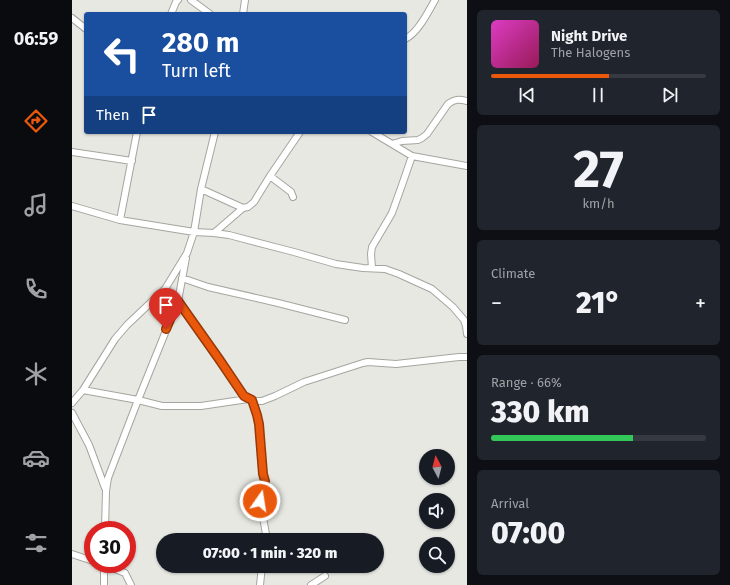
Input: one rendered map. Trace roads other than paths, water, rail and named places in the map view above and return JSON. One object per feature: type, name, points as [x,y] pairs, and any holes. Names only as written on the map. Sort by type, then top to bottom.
[{"type":"street","points":[[172,12],[178,0]]},
{"type":"street","points":[[191,0],[207,12]]},
{"type":"street","points":[[243,12],[245,0]]},
{"type":"street","points":[[407,38],[416,30],[435,0]]},
{"type":"street","points":[[72,18],[84,27]]},
{"type":"street","points":[[392,144],[422,138],[427,134],[448,104],[457,99],[467,101]]},
{"type":"street","points":[[120,220],[137,134]]},
{"type":"street","points":[[105,521],[108,478],[178,301],[187,253],[194,232],[201,189],[215,134]]},
{"type":"street","points":[[214,232],[243,208],[248,207],[254,202],[299,134]]},
{"type":"street","points":[[375,134],[412,156],[467,166]]},
{"type":"street","points":[[72,152],[132,161]]},
{"type":"street","points":[[372,268],[372,247],[392,213],[412,156]]},
{"type":"street","points":[[270,176],[291,192],[293,197]]},
{"type":"street","points":[[201,189],[243,208]]},
{"type":"street","points":[[72,206],[120,220],[194,232],[214,232],[252,240],[336,264],[392,271],[432,289],[453,307],[464,320],[467,334]]},
{"type":"street","points":[[72,403],[83,390],[115,339],[127,324],[165,289],[187,253]]},
{"type":"street","points":[[182,278],[208,287],[344,320]]},
{"type":"street","points":[[178,301],[244,396],[250,400],[257,415],[265,481],[260,501],[266,533]]},
{"type":"street","points":[[83,390],[162,406],[201,406],[250,400],[262,401],[304,382],[363,363],[396,364],[467,357]]},
{"type":"street","points":[[72,413],[89,445],[106,491]]},
{"type":"street","points":[[72,554],[84,558]]},
{"type":"street","points":[[104,573],[104,585]]},
{"type":"street","points":[[125,573],[131,585]]},
{"type":"street","points":[[260,585],[261,573]]},
{"type":"street","points":[[311,585],[325,576]]}]
